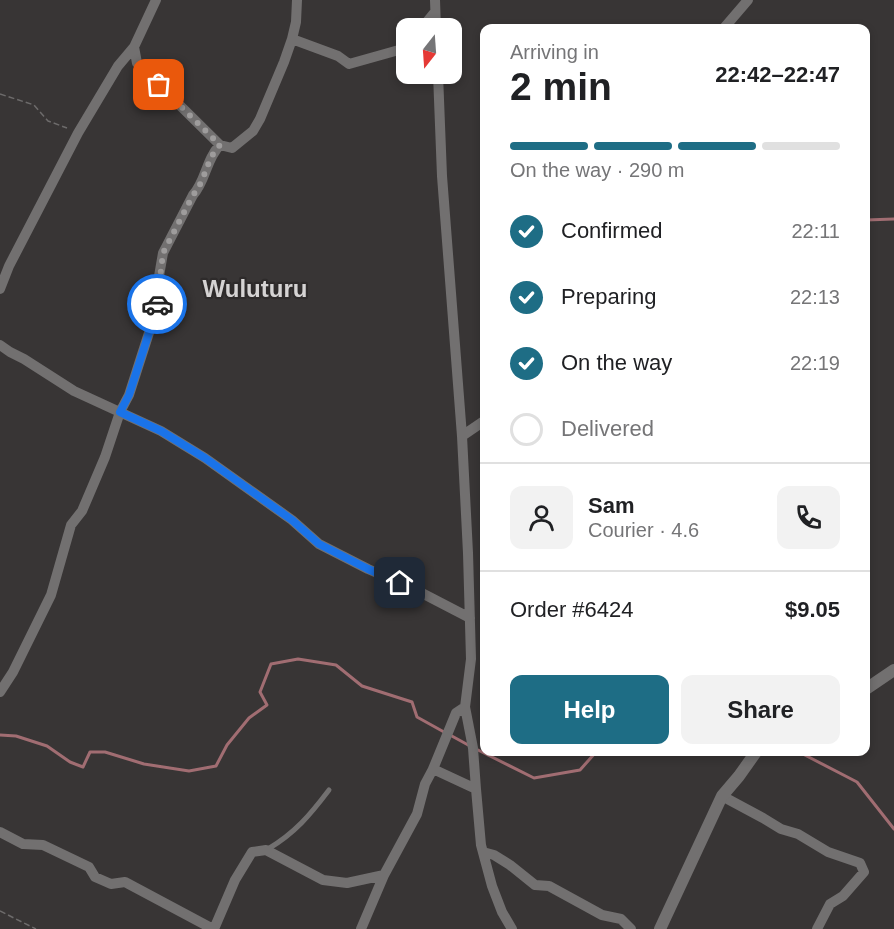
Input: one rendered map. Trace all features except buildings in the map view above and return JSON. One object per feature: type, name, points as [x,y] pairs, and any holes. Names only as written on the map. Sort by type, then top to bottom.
[{"type":"street","points":[[0,289],[9,266],[78,133],[118,66],[134,47],[156,0]]},
{"type":"street","points":[[134,47],[136,63],[220,145],[232,148],[253,131],[260,119],[292,39],[296,22],[297,0]]},
{"type":"street","points":[[435,0],[435,18]]},
{"type":"street","points":[[727,24],[748,0]]},
{"type":"street","points":[[430,18],[435,12]]},
{"type":"street","points":[[292,39],[338,56],[349,64],[396,51]]},
{"type":"street","points":[[438,84],[442,176],[462,436],[470,618],[471,659],[465,707],[473,748],[483,852],[492,886],[502,912],[512,929]]},
{"type":"street","points":[[0,692],[13,672],[51,595],[71,525],[82,511],[105,457],[120,412],[129,395],[156,311],[163,253],[193,195],[199,188],[214,151],[220,145]]},
{"type":"street","points":[[0,345],[74,391],[161,431],[205,458],[292,520],[319,544],[470,618]]},
{"type":"street","points":[[462,436],[480,423]]},
{"type":"street","points":[[870,686],[894,670]]},
{"type":"street","points":[[361,929],[384,875],[417,814],[425,784],[456,713],[465,707]]},
{"type":"street","points":[[660,929],[722,796],[753,756]]},
{"type":"street","points":[[433,769],[476,789]]},
{"type":"street","points":[[722,796],[781,829],[798,834],[828,852],[860,863],[864,872],[843,896],[830,904],[817,929]]},
{"type":"street","points":[[0,832],[23,843],[43,845],[89,867],[95,877],[111,884],[125,882],[213,929],[235,880],[252,852],[266,850],[323,880],[347,883],[384,875]]},
{"type":"street","points":[[483,852],[494,855],[510,865],[535,885],[549,886],[602,915],[621,919],[631,929]]},
{"type":"lane","points":[[266,850],[295,830],[311,814],[329,790]]},
{"type":"path","points":[[0,94],[34,105],[48,121],[78,133]]},
{"type":"path","points":[[0,911],[36,929]]},
{"type":"waterway","points":[[870,220],[894,219]]},
{"type":"waterway","points":[[0,735],[16,736],[47,746],[70,762],[83,767],[90,752],[105,752],[144,764],[189,771],[216,766],[227,745],[249,718],[267,705],[260,692],[271,664],[298,659],[336,665],[362,686],[412,702],[417,717],[444,732]]},
{"type":"waterway","points":[[450,735],[470,746]]},
{"type":"waterway","points":[[476,749],[480,751]]},
{"type":"waterway","points":[[490,756],[534,778],[580,770],[592,756]]},
{"type":"waterway","points":[[807,756],[857,782],[894,829]]},
{"type":"way so far","points":[[157,304],[163,253],[193,195],[199,188],[214,151],[220,145],[159,85]]},
{"type":"district","name":"Wuluturu","points":[[255,289]]},
{"type":"route","points":[[157,304],[129,395],[120,412],[161,431],[205,458],[292,520],[319,544],[400,583]]}]
